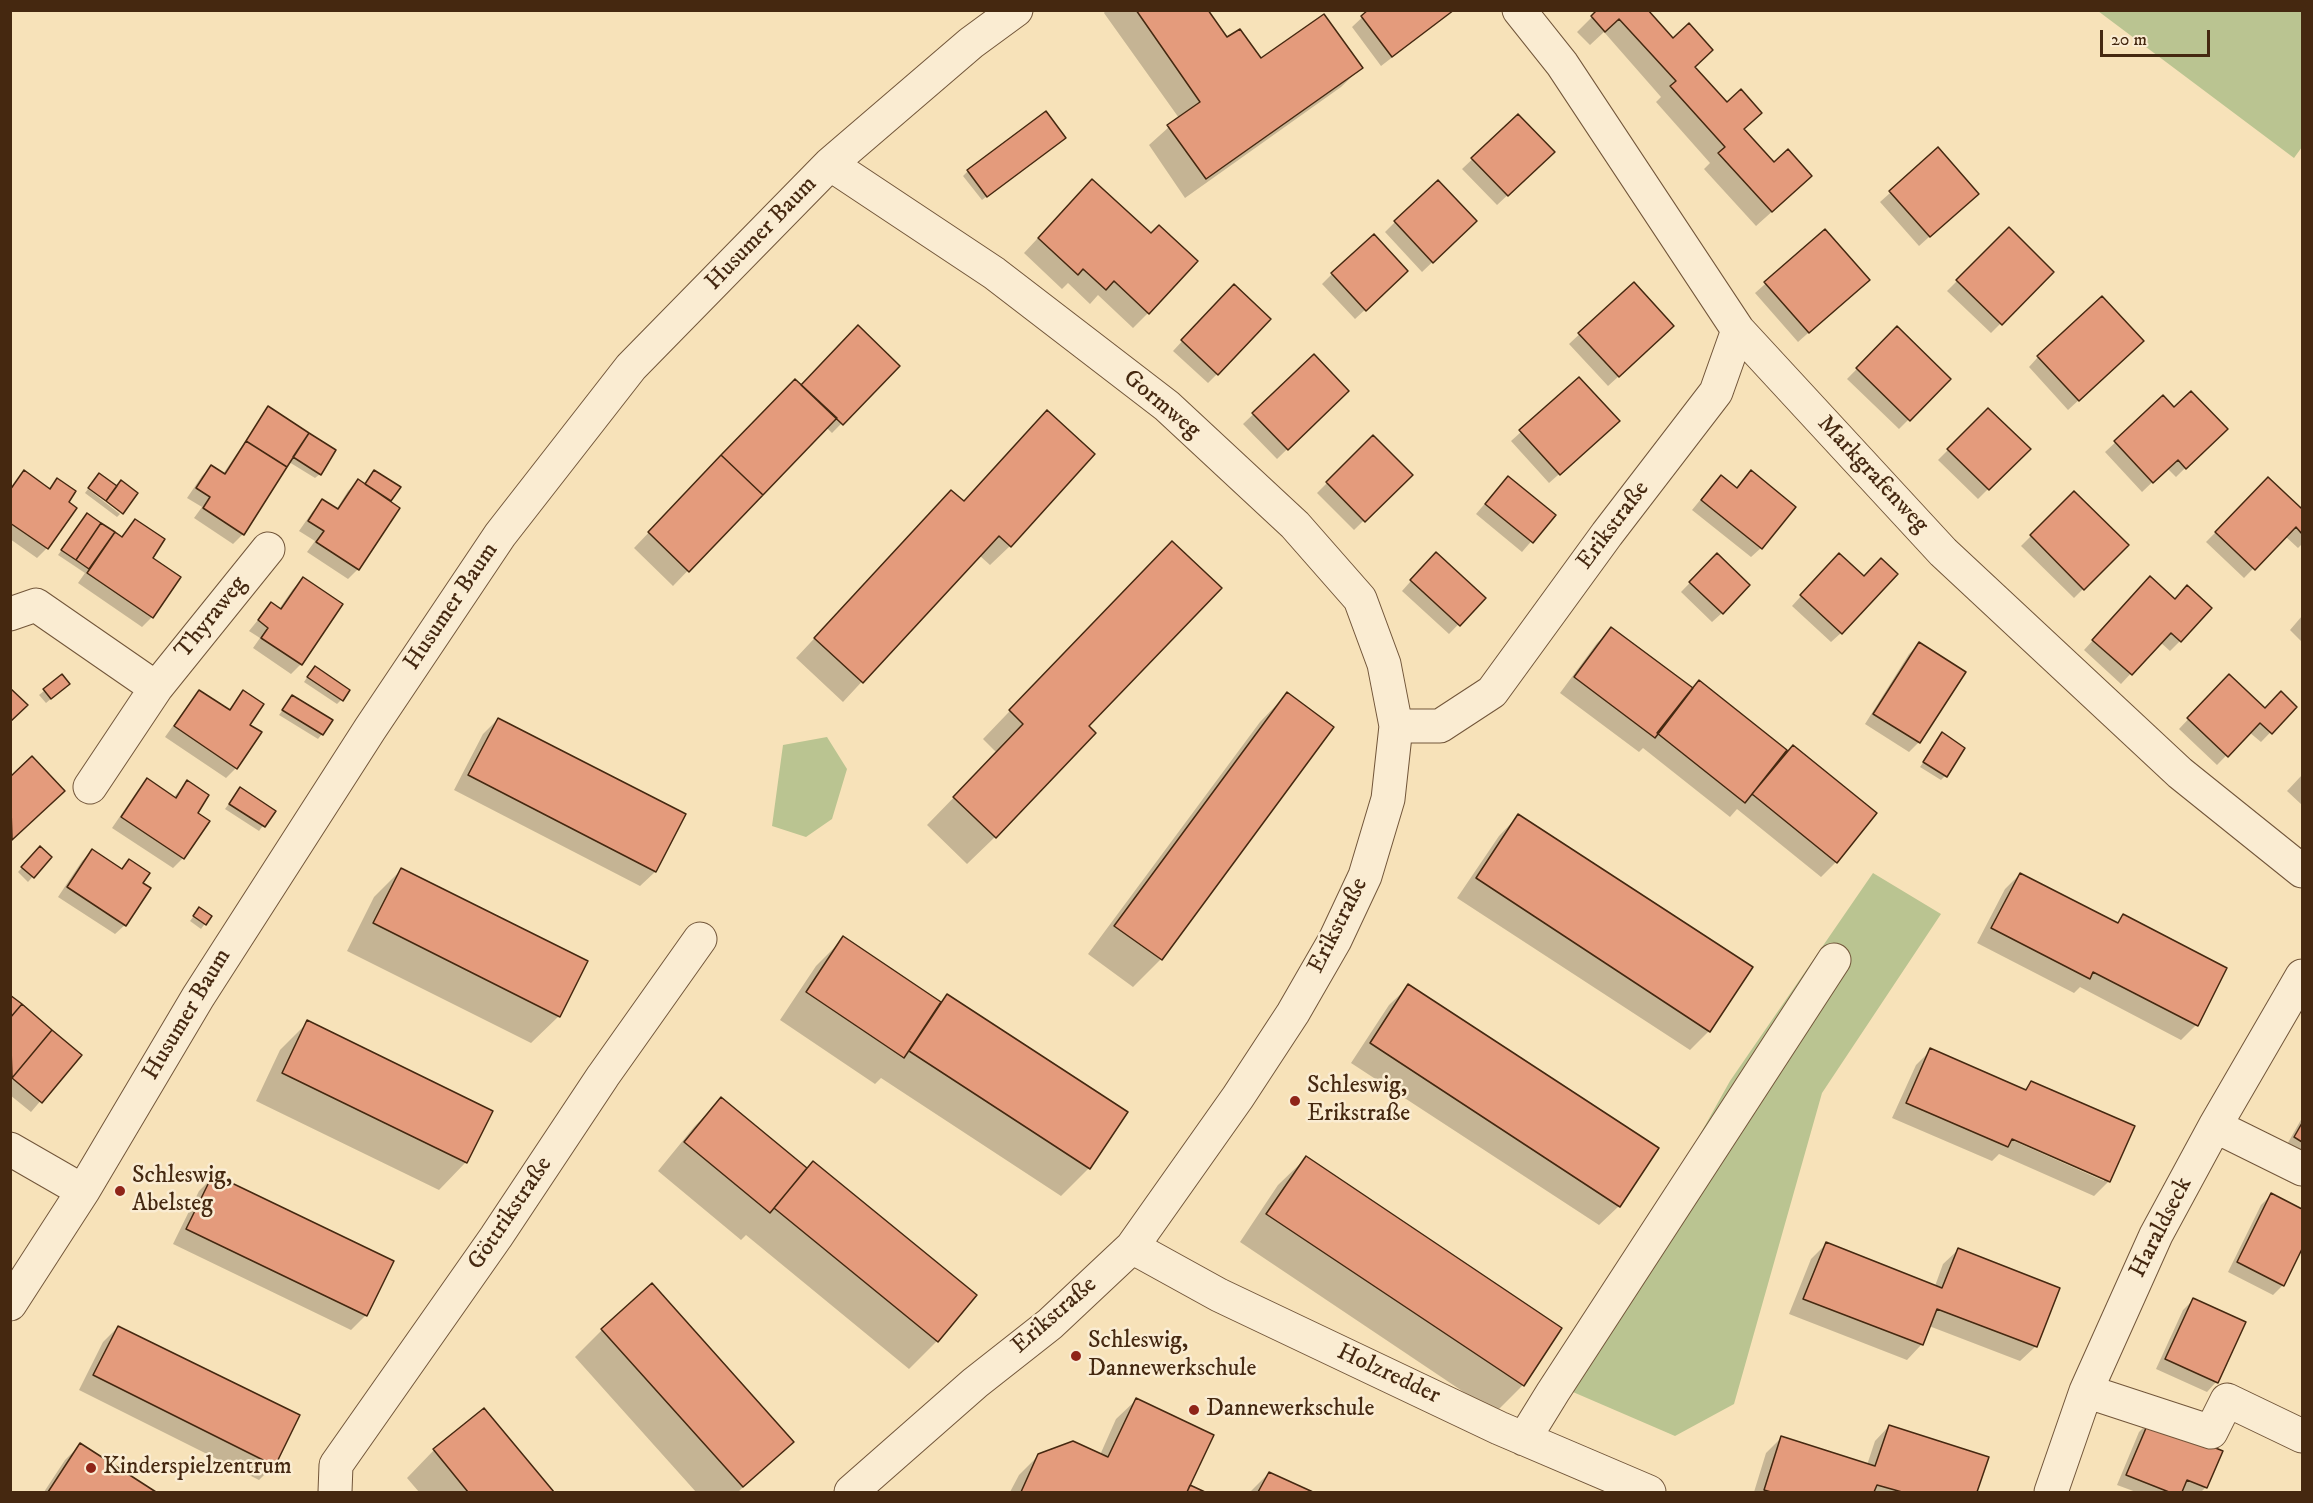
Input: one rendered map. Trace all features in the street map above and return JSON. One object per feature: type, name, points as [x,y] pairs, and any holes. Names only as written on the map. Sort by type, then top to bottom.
[{"type":"street","name":"Husumer Baum","points":[[10,1304],[83,1191],[204,987],[369,729],[500,535],[631,367],[830,164],[971,43],[1016,10]]},
{"type":"street","name":"Markgrafenweg","points":[[1519,10],[1562,64],[1738,330],[1943,552],[2180,773],[2302,871]]},
{"type":"street","name":"Gormweg","points":[[830,164],[994,273],[1167,406],[1295,525],[1360,600],[1384,664],[1396,726]]},
{"type":"street","name":"Erikstraße","points":[[851,1492],[975,1383],[1050,1324],[1132,1247],[1238,1097],[1293,1013],[1335,939],[1365,876],[1388,799],[1396,726],[1440,726],[1492,692],[1607,534],[1716,392],[1738,330]]},
{"type":"street","name":"Thyraweg","points":[[90,787],[156,688],[268,549]]},
{"type":"street","points":[[10,615],[36,605],[156,688]]},
{"type":"street","name":"Göttrikstraße","points":[[335,1492],[336,1465],[496,1237],[603,1076],[700,939]]},
{"type":"street","points":[[1524,1439],[1565,1372],[1834,960]]},
{"type":"street","name":"Haraldseck","points":[[2051,1492],[2086,1390],[2156,1235],[2215,1126],[2302,976]]},
{"type":"street","points":[[2215,1126],[2302,1169]]},
{"type":"street","points":[[10,1149],[83,1191]]},
{"type":"street","name":"Holzredder","points":[[1132,1247],[1219,1295],[1524,1439],[1649,1492]]},
{"type":"street","points":[[2086,1390],[2211,1432],[2228,1401],[2302,1436]]},
{"type":"green space","points":[[2098,11],[2302,11],[2302,147],[2294,158]]},
{"type":"green space","points":[[827,737],[847,769],[832,819],[806,837],[772,826],[783,745]]},
{"type":"green space","points":[[1873,873],[1941,914],[1822,1093],[1734,1404],[1675,1436],[1559,1386],[1730,1081]]},
{"type":"building","points":[[1136,10],[1208,10],[1227,37],[1240,29],[1261,58],[1324,14],[1363,68],[1206,179],[1167,125],[1200,102]]},
{"type":"building","points":[[1368,10],[1454,10],[1392,57],[1361,16]]},
{"type":"building","points":[[1597,10],[1648,10],[1673,38],[1689,23],[1713,50],[1695,67],[1727,102],[1741,89],[1762,113],[1744,129],[1774,162],[1788,149],[1812,176],[1772,212],[1718,153],[1725,147],[1670,86],[1676,81],[1619,19],[1605,32],[1591,16]]},
{"type":"building","points":[[1046,111],[1066,138],[987,197],[967,170]]},
{"type":"building","points":[[1518,114],[1555,152],[1508,196],[1471,158]]},
{"type":"building","points":[[1938,147],[1979,194],[1930,237],[1889,191]]},
{"type":"building","points":[[1092,179],[1151,233],[1159,225],[1198,261],[1149,314],[1114,281],[1106,290],[1083,269],[1078,275],[1038,238]]},
{"type":"building","points":[[1438,180],[1477,221],[1433,263],[1394,221]]},
{"type":"building","points":[[2009,227],[2054,272],[2002,325],[1956,280]]},
{"type":"building","points":[[1825,229],[1870,280],[1809,333],[1764,282]]},
{"type":"building","points":[[1374,234],[1408,271],[1366,311],[1331,273]]},
{"type":"building","points":[[1634,282],[1674,326],[1619,377],[1578,333]]},
{"type":"building","points":[[1234,284],[1271,319],[1218,375],[1181,340]]},
{"type":"building","points":[[2102,296],[2144,341],[2079,401],[2037,356]]},
{"type":"building","points":[[858,325],[900,366],[843,425],[801,385]]},
{"type":"building","points":[[1897,326],[1951,379],[1910,421],[1856,368]]},
{"type":"building","points":[[1314,354],[1349,391],[1288,450],[1252,413]]},
{"type":"building","points":[[1579,377],[1620,421],[1560,475],[1519,430]]},
{"type":"building","points":[[795,379],[837,418],[763,495],[721,455]]},
{"type":"building","points":[[2191,391],[2228,429],[2186,469],[2178,460],[2153,483],[2114,441],[2163,395],[2174,407]]},
{"type":"building","points":[[268,406],[309,433],[287,467],[246,441]]},
{"type":"building","points":[[1988,408],[2031,449],[1989,490],[1947,449]]},
{"type":"building","points":[[1047,410],[1095,454],[1011,547],[999,536],[863,683],[814,638],[951,490],[964,501]]},
{"type":"building","points":[[309,433],[336,450],[321,475],[293,457]]},
{"type":"building","points":[[1373,435],[1413,475],[1365,522],[1326,482]]},
{"type":"building","points":[[246,441],[287,467],[244,535],[203,508],[210,497],[196,488],[211,465],[225,474]]},
{"type":"building","points":[[721,455],[763,495],[689,572],[648,532]]},
{"type":"building","points":[[24,470],[50,489],[57,478],[76,491],[69,502],[77,508],[48,549],[10,523],[10,490]]},
{"type":"building","points":[[374,470],[401,487],[391,501],[365,484]]},
{"type":"building","points":[[1751,470],[1796,507],[1762,549],[1701,500],[1721,475],[1737,488]]},
{"type":"building","points":[[99,473],[117,486],[106,501],[88,488]]},
{"type":"building","points":[[1508,476],[1556,515],[1533,543],[1485,504]]},
{"type":"building","points":[[2268,477],[2301,508],[2302,506],[2302,534],[2296,527],[2255,570],[2215,532]]},
{"type":"building","points":[[358,479],[400,508],[359,570],[316,542],[324,531],[308,521],[322,499],[338,509]]},
{"type":"building","points":[[121,480],[138,493],[123,514],[106,501]]},
{"type":"building","points":[[2074,491],[2129,545],[2084,590],[2030,535]]},
{"type":"building","points":[[87,513],[101,523],[76,560],[61,550]]},
{"type":"building","points":[[135,519],[165,539],[153,558],[181,577],[153,618],[87,573],[115,532],[122,537]]},
{"type":"building","points":[[101,523],[115,532],[89,569],[76,560]]},
{"type":"building","points":[[1172,541],[1222,588],[1089,726],[1096,733],[996,838],[953,797],[1023,724],[1009,710]]},
{"type":"building","points":[[1436,552],[1486,598],[1460,626],[1410,580]]},
{"type":"building","points":[[1717,553],[1750,585],[1723,614],[1689,582]]},
{"type":"building","points":[[1839,553],[1864,576],[1881,558],[1898,574],[1842,634],[1800,595]]},
{"type":"building","points":[[2150,576],[2175,599],[2187,585],[2212,608],[2181,642],[2171,633],[2132,675],[2092,640]]},
{"type":"building","points":[[303,577],[343,604],[302,665],[261,638],[268,628],[258,620],[271,602],[281,609]]},
{"type":"building","points":[[1611,627],[1693,688],[1655,738],[1574,677]]},
{"type":"building","points":[[1919,642],[1966,672],[1920,743],[1873,714]]},
{"type":"building","points":[[315,666],[350,690],[343,701],[307,677]]},
{"type":"building","points":[[62,674],[70,684],[51,699],[43,689]]},
{"type":"building","points":[[2229,674],[2265,708],[2281,691],[2297,707],[2272,734],[2260,723],[2228,757],[2187,718]]},
{"type":"building","points":[[1699,680],[1787,750],[1745,803],[1657,733]]},
{"type":"building","points":[[10,688],[28,705],[10,722]]},
{"type":"building","points":[[199,690],[230,710],[243,690],[264,704],[250,725],[262,732],[237,769],[174,726]]},
{"type":"building","points":[[1287,692],[1334,727],[1162,960],[1114,926]]},
{"type":"building","points":[[292,695],[333,720],[323,735],[282,710]]},
{"type":"building","points":[[498,718],[686,814],[656,872],[468,775]]},
{"type":"building","points":[[1942,732],[1965,748],[1947,777],[1923,762]]},
{"type":"building","points":[[1793,745],[1877,813],[1837,863],[1752,794]]},
{"type":"building","points":[[32,756],[65,791],[12,840],[10,777]]},
{"type":"building","points":[[147,778],[176,798],[187,780],[209,795],[198,813],[210,821],[184,859],[121,817]]},
{"type":"building","points":[[240,787],[276,811],[265,827],[229,804]]},
{"type":"building","points":[[1518,814],[1753,967],[1710,1032],[1476,878]]},
{"type":"building","points":[[40,846],[52,857],[34,878],[21,867]]},
{"type":"building","points":[[92,849],[122,869],[129,859],[150,873],[143,883],[151,888],[126,926],[67,887]]},
{"type":"building","points":[[401,868],[588,961],[560,1017],[373,923]]},
{"type":"building","points":[[2020,873],[2118,923],[2123,914],[2227,968],[2198,1026],[2093,972],[2090,979],[1991,928]]},
{"type":"building","points":[[199,907],[212,916],[206,925],[193,916]]},
{"type":"building","points":[[843,936],[941,1002],[904,1058],[806,992]]},
{"type":"building","points":[[1408,984],[1659,1148],[1620,1207],[1370,1043]]},
{"type":"building","points":[[947,994],[1128,1112],[1090,1169],[909,1051]]},
{"type":"building","points":[[10,995],[22,1004],[10,1018]]},
{"type":"building","points":[[22,1004],[52,1030],[12,1078],[10,1018]]},
{"type":"building","points":[[307,1020],[493,1111],[467,1163],[282,1073]]},
{"type":"building","points":[[52,1030],[82,1055],[42,1103],[12,1078]]},
{"type":"building","points":[[1930,1048],[2026,1090],[2031,1081],[2135,1126],[2110,1182],[2012,1139],[2008,1147],[1906,1103]]},
{"type":"building","points":[[721,1097],[807,1168],[770,1213],[684,1142]]},
{"type":"building","points":[[2302,1123],[2302,1142],[2294,1137]]},
{"type":"building","points":[[1306,1156],[1562,1328],[1524,1386],[1266,1214]]},
{"type":"building","points":[[813,1161],[977,1295],[938,1342],[774,1208]]},
{"type":"building","points":[[213,1174],[394,1261],[367,1316],[186,1229]]},
{"type":"building","points":[[2271,1193],[2302,1209],[2302,1249],[2284,1286],[2237,1262]]},
{"type":"building","points":[[1826,1242],[1942,1288],[1958,1248],[2060,1288],[2037,1347],[1937,1309],[1923,1345],[1803,1299]]},
{"type":"building","points":[[652,1283],[794,1442],[743,1487],[601,1329]]},
{"type":"building","points":[[2193,1298],[2246,1322],[2218,1383],[2165,1359]]},
{"type":"building","points":[[118,1326],[300,1415],[275,1466],[93,1375]]},
{"type":"building","points":[[1136,1398],[1214,1435],[1187,1492],[1021,1492],[1038,1454],[1073,1441],[1108,1457]]},
{"type":"building","points":[[484,1408],[554,1492],[468,1492],[433,1449]]},
{"type":"building","points":[[2149,1421],[2223,1451],[2207,1488],[2187,1480],[2182,1492],[2169,1492],[2126,1475]]},
{"type":"building","points":[[1889,1425],[1989,1457],[1977,1492],[1902,1492],[1877,1485],[1874,1492],[1771,1492],[1764,1490],[1781,1436],[1875,1466]]},
{"type":"building","name":"Kinderspielzentrum","points":[[80,1443],[156,1492],[48,1492]]},
{"type":"building","points":[[1269,1472],[1313,1492],[1258,1492]]},
{"type":"building","points":[[1190,1485],[1205,1492],[1187,1492]]},
{"type":"place","name":"Schleswig, Erikstraße","points":[[1295,1101]]},
{"type":"place","name":"Schleswig, Abelsteg","points":[[120,1191]]},
{"type":"place","name":"Schleswig, Dannewerkschule","points":[[1076,1356]]},
{"type":"place","name":"Dannewerkschule","points":[[1194,1410]]},
{"type":"place","name":"Kinderspielzentrum","points":[[91,1468]]}]
